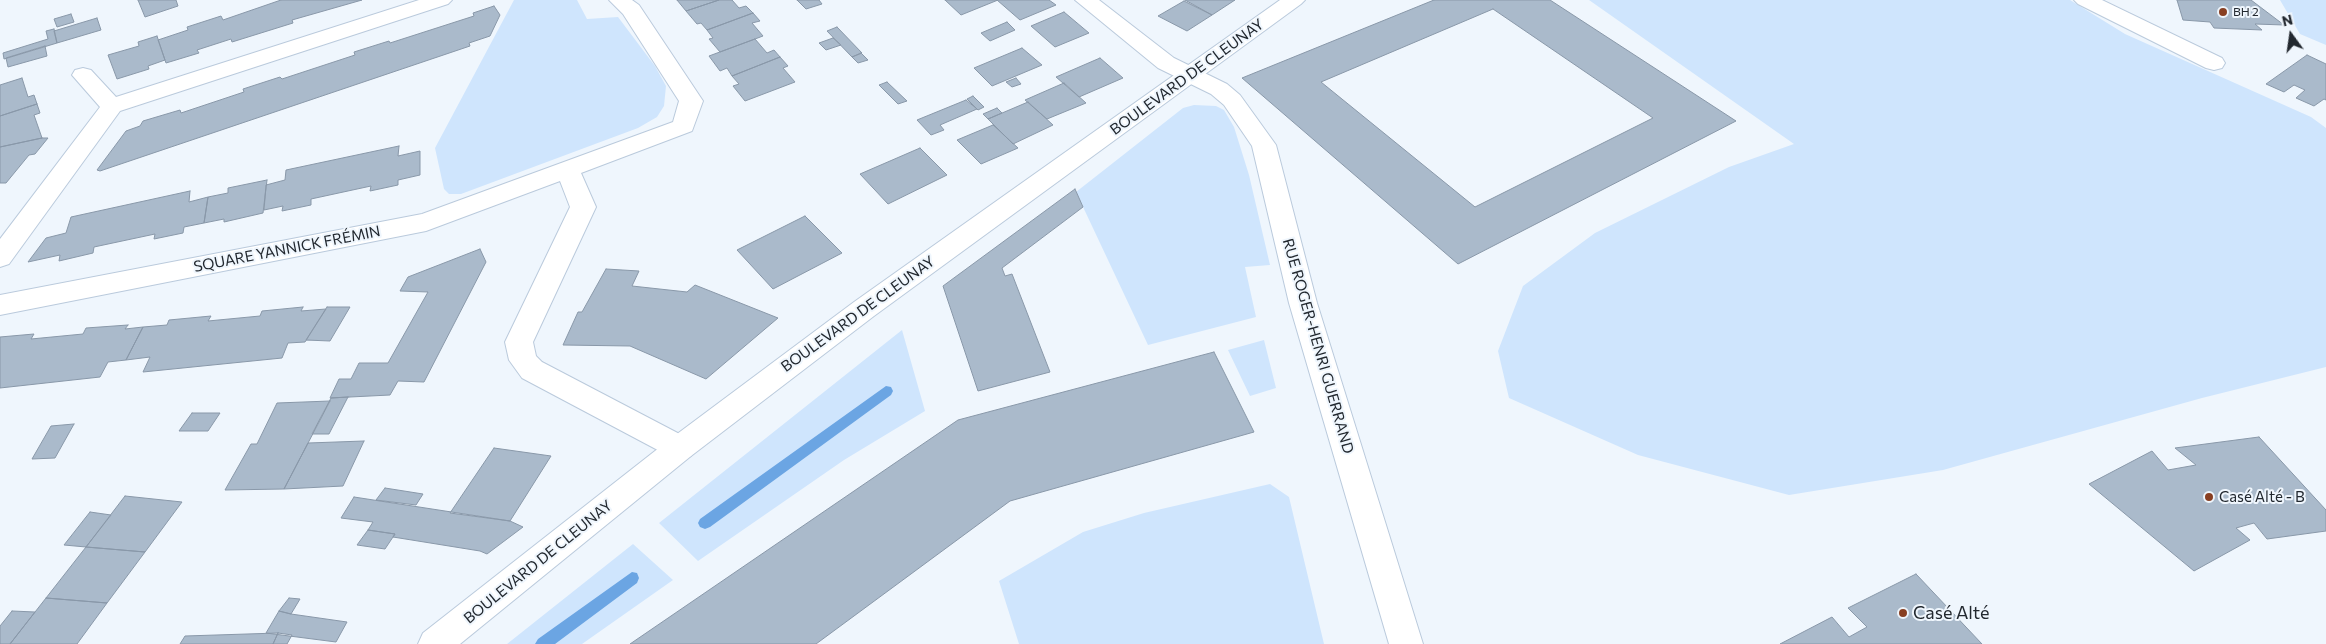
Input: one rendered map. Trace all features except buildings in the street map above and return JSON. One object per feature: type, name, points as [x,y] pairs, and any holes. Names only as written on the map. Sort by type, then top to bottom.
[{"type":"street","points":[[0,258],[112,106],[441,0]]},
{"type":"street","name":"SQUARE YANNICK FRÉMIN","points":[[0,305],[426,222],[684,126],[691,100],[631,10],[620,0]]},
{"type":"street","name":"RUE ROGER-HENRI GUERRAND","points":[[1086,0],[1166,63],[1192,74],[1219,89],[1232,100],[1264,145],[1303,303],[1406,644]]},
{"type":"street","name":"BOULEVARD DE CLEUNAY","points":[[435,644],[680,448],[864,309],[1294,0]]},
{"type":"street","points":[[2085,0],[2214,63]]},
{"type":"street","points":[[83,75],[112,106]]},
{"type":"street","points":[[568,170],[582,206],[520,342],[523,360],[532,370],[680,448]]},
{"type":"shaded area","points":[[514,0],[577,0],[587,19],[618,17],[655,66],[666,86],[664,106],[657,117],[638,128],[461,194],[449,194],[444,189],[435,148]]},
{"type":"shaded area","points":[[1589,0],[2070,0],[2125,34],[2311,117],[2326,128],[2326,367],[2202,398],[1943,470],[1789,495],[1638,455],[1509,398],[1498,351],[1523,286],[1595,233],[1729,167],[1794,144]]},
{"type":"shaded area","points":[[2280,0],[2326,0],[2326,45],[2300,34]]},
{"type":"shaded area","points":[[1194,105],[1216,106],[1224,110],[1234,127],[1249,175],[1270,265],[1245,267],[1256,317],[1148,345],[1076,192],[1183,108]]},
{"type":"shaded area","points":[[902,330],[925,411],[844,460],[698,561],[659,523]]},
{"type":"shaded area","points":[[1264,340],[1276,388],[1250,396],[1228,350]]},
{"type":"shaded area","points":[[1270,484],[1289,497],[1324,644],[1019,644],[999,581],[1083,532],[1144,513]]},
{"type":"shaded area","points":[[633,544],[673,580],[582,644],[507,644]]},
{"type":"waterway","points":[[705,523],[886,391]]},
{"type":"waterway","points":[[543,644],[632,578]]},
{"type":"place","name":"BH 2","points":[[2223,12]]},
{"type":"place","name":"Casé Alté - B","points":[[2209,497]]},
{"type":"place","name":"Casé Alté","points":[[1903,613]]}]
